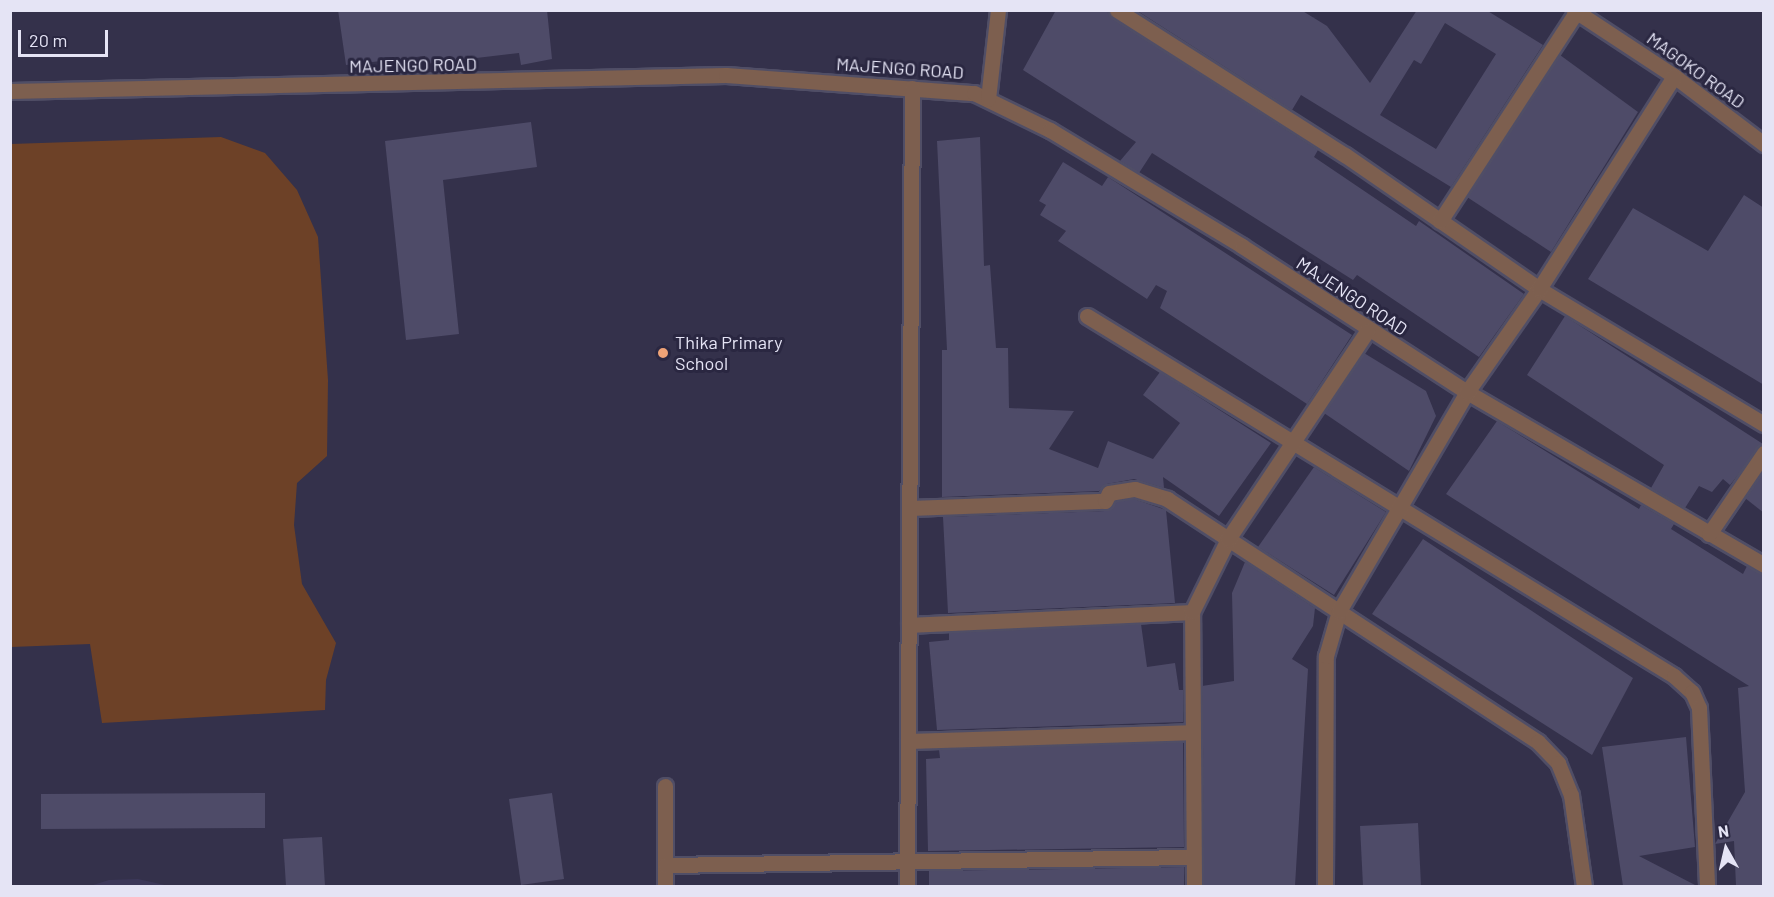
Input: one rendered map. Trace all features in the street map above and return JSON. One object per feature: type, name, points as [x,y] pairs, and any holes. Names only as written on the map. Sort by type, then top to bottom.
[{"type":"street","points":[[988,99],[998,10]]},
{"type":"street","points":[[1117,10],[1440,221],[1539,289],[1764,424]]},
{"type":"street","points":[[1440,221],[1575,11]]},
{"type":"street","name":"MAGOKO ROAD","points":[[1575,11],[1674,76],[1764,144]]},
{"type":"street","name":"MAJENGO ROAD","points":[[10,91],[726,75],[974,93],[1050,130],[1242,246],[1367,331],[1467,392],[1764,565]]},
{"type":"street","points":[[1325,886],[1326,656],[1339,611],[1402,507],[1467,392],[1539,289],[1674,76]]},
{"type":"street","points":[[907,886],[912,88]]},
{"type":"street","points":[[1087,316],[1402,507],[1674,676],[1692,692],[1699,708],[1707,886]]},
{"type":"street","points":[[1194,886],[1190,732],[1192,612],[1228,539],[1367,331]]},
{"type":"street","points":[[1709,534],[1764,453]]},
{"type":"street","points":[[910,508],[1105,501],[1109,493],[1135,489],[1167,499],[1538,742],[1558,763],[1571,795],[1584,886]]},
{"type":"street","points":[[909,625],[1192,612]]},
{"type":"street","points":[[908,741],[1190,732]]},
{"type":"street","points":[[665,786],[665,886]]},
{"type":"street","points":[[665,865],[907,864],[1193,857]]},
{"type":"shaded area","points":[[221,137],[265,153],[297,190],[318,237],[328,380],[327,456],[297,483],[294,525],[302,584],[336,643],[326,680],[325,710],[102,723],[90,644],[11,647],[11,144]]},
{"type":"shaded area","points":[[138,879],[169,886],[90,886],[109,880]]},
{"type":"building","points":[[338,10],[547,10],[552,59],[521,65],[519,53],[426,64],[425,56],[346,65]]},
{"type":"building","points":[[1056,10],[1107,10],[1112,18],[1318,150],[1314,157],[1416,226],[1419,221],[1524,294],[1479,357],[1357,275],[1353,280],[1152,153],[1139,173],[1120,161],[1136,142],[1023,70]]},
{"type":"building","points":[[1136,10],[1301,10],[1327,26],[1370,83],[1417,10],[1486,10],[1543,45],[1451,187],[1301,95],[1292,110]],"holes":[[[1445,23],[1496,54],[1436,149],[1380,115],[1414,60],[1421,64]]]},
{"type":"building","points":[[1560,55],[1638,112],[1551,252],[1467,197]]},
{"type":"building","points":[[531,122],[537,167],[443,180],[459,334],[406,340],[385,141]]},
{"type":"building","points":[[980,137],[984,266],[990,265],[996,348],[1008,348],[1009,408],[1074,411],[1049,449],[1098,468],[1108,441],[1153,459],[1180,423],[1143,395],[1160,372],[1271,443],[1219,516],[1163,477],[1164,488],[1134,479],[1107,484],[1099,491],[942,497],[942,350],[947,350],[937,141]]},
{"type":"building","points":[[1063,162],[1102,186],[1108,177],[1352,335],[1307,404],[1160,308],[1167,291],[1156,285],[1147,299],[1058,241],[1066,231],[1040,215],[1046,205],[1039,201]]},
{"type":"building","points":[[1744,195],[1764,208],[1764,385],[1588,279],[1633,208],[1708,251]]},
{"type":"building","points":[[1565,316],[1763,444],[1730,485],[1723,479],[1712,492],[1699,486],[1685,508],[1651,488],[1664,465],[1527,375]]},
{"type":"building","points":[[1364,353],[1426,391],[1436,416],[1409,471],[1324,413]]},
{"type":"building","points":[[1497,421],[1639,509],[1641,505],[1674,524],[1671,529],[1743,574],[1747,566],[1764,575],[1764,886],[1736,886],[1734,841],[1715,844],[1745,792],[1738,688],[1749,686],[1446,494]]},
{"type":"building","points":[[1314,467],[1386,512],[1334,595],[1258,547]]},
{"type":"building","points":[[1764,471],[1764,513],[1745,498]]},
{"type":"building","points":[[1134,499],[1166,510],[1175,603],[948,613],[943,517],[1105,511],[1115,502]]},
{"type":"building","points":[[1423,539],[1633,678],[1592,755],[1372,614]]},
{"type":"building","points":[[1245,562],[1315,608],[1313,626],[1292,659],[1308,669],[1295,886],[1204,886],[1202,686],[1234,681],[1232,593]]},
{"type":"building","points":[[1141,624],[1147,667],[1175,663],[1179,690],[1183,690],[1183,722],[937,730],[929,642],[949,640],[949,633]]},
{"type":"building","points":[[1686,737],[1695,847],[1639,856],[1697,886],[1623,886],[1602,747]]},
{"type":"building","points":[[1183,742],[1184,847],[928,851],[926,759],[940,758],[939,750]]},
{"type":"building","points":[[265,793],[265,828],[41,829],[41,794]]},
{"type":"building","points":[[552,793],[564,879],[521,885],[509,799]]},
{"type":"building","points":[[1418,823],[1421,886],[1363,886],[1360,826]]},
{"type":"building","points":[[322,837],[325,886],[286,886],[283,839]]},
{"type":"building","points":[[1184,867],[1184,886],[929,886],[929,871]]},
{"type":"place","name":"Thika Primary School","points":[[663,353]]}]
